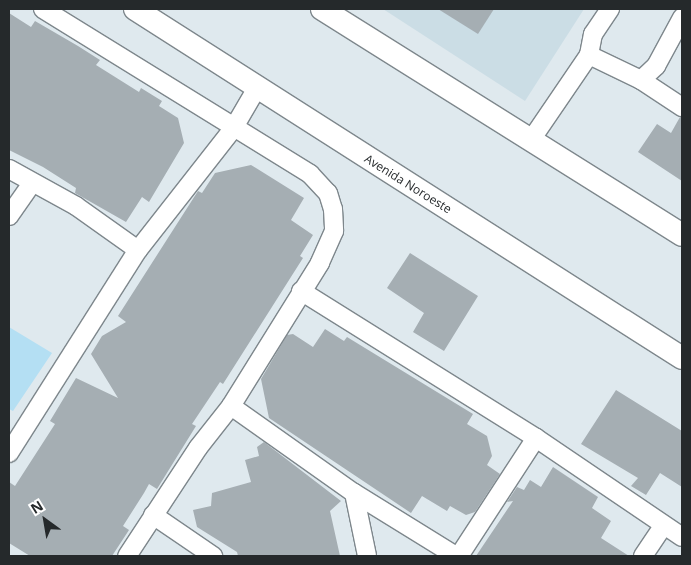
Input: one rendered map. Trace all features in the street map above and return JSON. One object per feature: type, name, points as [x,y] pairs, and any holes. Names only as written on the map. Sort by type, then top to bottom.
[{"type":"street","points":[[43,9],[233,129],[310,174],[328,193],[334,231],[320,263],[300,292],[231,406],[153,515],[127,556]]},
{"type":"street","name":"Avenida Noroeste","points":[[135,9],[159,17],[258,88],[682,358]]},
{"type":"street","points":[[322,9],[682,235]]},
{"type":"street","points":[[530,140],[589,55],[593,34],[610,9]]},
{"type":"street","points":[[641,80],[656,66],[682,18]]},
{"type":"street","points":[[589,55],[641,80],[682,107]]},
{"type":"street","points":[[9,453],[138,250],[233,129],[258,88]]},
{"type":"street","points":[[9,169],[31,184],[76,206],[138,250]]},
{"type":"street","points":[[9,216],[31,184]]},
{"type":"street","points":[[300,292],[536,438],[682,537]]},
{"type":"street","points":[[231,406],[354,493],[457,556],[536,438]]},
{"type":"street","points":[[354,493],[367,556]]},
{"type":"street","points":[[153,515],[213,556]]},
{"type":"street","points":[[643,556],[664,525]]},
{"type":"shaded area","points":[[383,9],[584,9],[525,101]]},
{"type":"shaded area","points":[[9,327],[52,353],[13,411],[9,409]]},
{"type":"building","points":[[438,9],[494,9],[478,34]]},
{"type":"building","points":[[9,13],[31,27],[35,21],[78,46],[100,60],[96,65],[139,92],[141,88],[162,101],[159,106],[178,118],[184,143],[149,202],[142,197],[126,222],[75,193],[76,188],[43,167],[9,150]]},
{"type":"building","points":[[680,117],[682,117],[682,181],[638,152],[657,124],[671,133]]},
{"type":"building","points":[[251,165],[304,198],[291,220],[313,235],[300,256],[303,258],[223,384],[220,382],[192,424],[196,426],[157,489],[149,484],[123,526],[129,530],[112,556],[30,556],[9,543],[9,482],[15,486],[55,424],[50,421],[76,378],[118,398],[91,354],[102,336],[126,322],[118,316],[198,191],[202,193],[215,173]]},
{"type":"building","points":[[410,253],[478,296],[444,351],[413,332],[424,313],[387,288]]},
{"type":"building","points":[[325,329],[344,341],[347,337],[473,414],[467,424],[487,436],[492,456],[487,465],[500,474],[475,512],[466,515],[450,506],[447,511],[422,496],[411,513],[269,418],[261,379],[287,335],[293,334],[313,347]]},
{"type":"building","points":[[616,390],[682,431],[682,487],[660,473],[646,495],[631,486],[638,478],[581,444]]},
{"type":"building","points":[[264,442],[341,501],[330,511],[340,556],[238,556],[237,552],[197,527],[193,510],[211,506],[212,493],[251,482],[245,460],[259,456],[257,447]]},
{"type":"building","points":[[553,467],[598,497],[592,508],[611,521],[601,538],[629,556],[476,556],[513,501],[507,502],[517,487],[524,490],[530,480],[541,487]]}]
